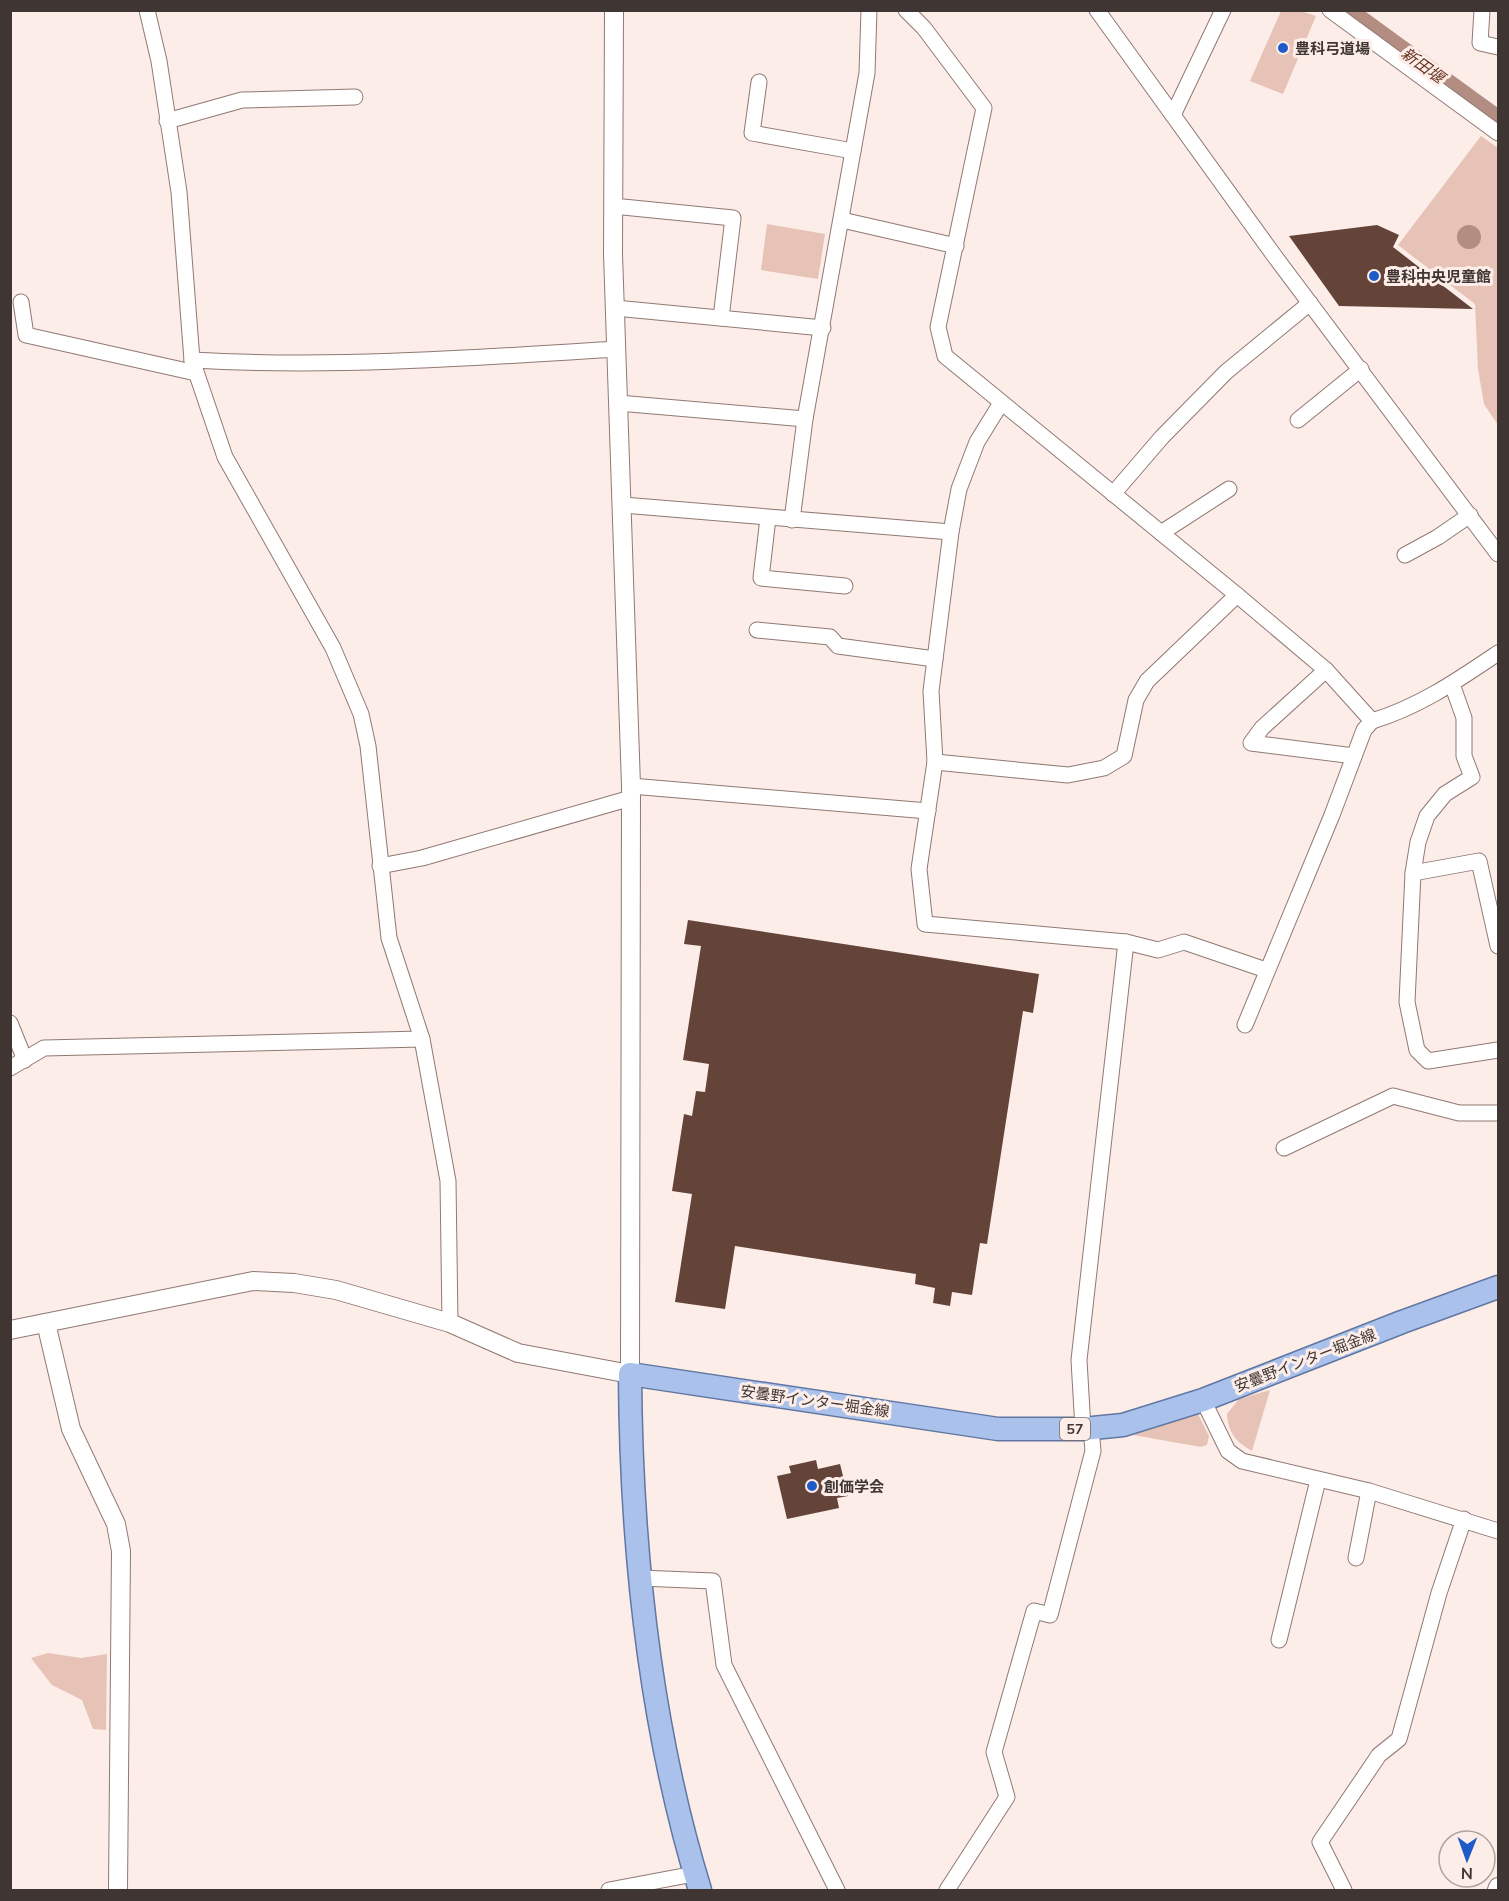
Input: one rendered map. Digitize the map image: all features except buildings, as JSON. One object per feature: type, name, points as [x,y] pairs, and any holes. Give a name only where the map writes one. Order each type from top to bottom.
[{"type":"main road","name":"安曇野インター堀金線","points":[[630,1374],[998,1429],[1087,1429],[1123,1425],[1203,1400],[1498,1287]]},
{"type":"main road","points":[[630,1374],[630,1470],[639,1578],[653,1687],[697,1882]]},
{"type":"street","points":[[147,10],[159,61],[178,192],[194,367],[225,458],[333,648],[361,714],[368,746],[388,938],[422,1039],[448,1181],[450,1323]]},
{"type":"street","points":[[10,1330],[253,1281],[294,1283],[336,1290],[450,1323],[518,1353],[630,1374],[631,792],[615,308],[612,119],[614,10]]},
{"type":"street","points":[[792,520],[805,419],[867,73],[869,10]]},
{"type":"street","points":[[906,10],[924,28],[984,108],[938,327],[945,356],[1326,670],[1372,721]]},
{"type":"street","points":[[1097,10],[1310,303],[1498,554]]},
{"type":"street","points":[[1173,115],[1223,10]]},
{"type":"street","points":[[1482,10],[1480,43],[1498,47]]},
{"type":"street","points":[[1330,11],[1498,133]]},
{"type":"street","points":[[759,82],[752,133],[853,151]]},
{"type":"street","points":[[167,121],[242,100],[355,97]]},
{"type":"street","points":[[623,207],[733,218],[721,318]]},
{"type":"street","points":[[842,220],[956,246]]},
{"type":"street","points":[[21,302],[26,335],[194,367],[344,364],[616,349]]},
{"type":"street","points":[[1113,494],[1162,437],[1226,372],[1310,303]]},
{"type":"street","points":[[615,308],[823,328]]},
{"type":"street","points":[[1299,420],[1361,369]]},
{"type":"street","points":[[618,403],[805,419]]},
{"type":"street","points":[[1001,403],[976,442],[959,489],[951,532],[931,691],[935,762],[919,869],[925,924],[1126,942],[1158,950],[1184,942],[1266,970]]},
{"type":"street","points":[[1161,533],[1229,489]]},
{"type":"street","points":[[623,505],[951,532]]},
{"type":"street","points":[[1405,555],[1438,537],[1470,515]]},
{"type":"street","points":[[768,518],[761,578],[845,586]]},
{"type":"street","points":[[935,762],[1068,775],[1104,768],[1124,756],[1136,700],[1147,681],[1237,595]]},
{"type":"street","points":[[757,630],[830,637],[838,646],[935,659]]},
{"type":"street","points":[[1245,1025],[1332,815],[1364,730],[1372,721],[1400,712],[1452,684],[1498,653]]},
{"type":"street","points":[[1326,670],[1262,728],[1251,743],[1354,756]]},
{"type":"street","points":[[1452,684],[1464,718],[1464,756],[1472,777],[1445,794],[1427,816],[1418,842],[1413,873],[1407,1002],[1417,1050],[1428,1061],[1498,1050]]},
{"type":"street","points":[[380,866],[422,858],[631,792],[928,811]]},
{"type":"street","points":[[1413,873],[1479,861],[1498,946]]},
{"type":"street","points":[[947,1890],[1007,1797],[994,1752],[1034,1611],[1050,1614],[1093,1450],[1087,1429],[1079,1360],[1126,942]]},
{"type":"street","points":[[10,1023],[25,1060]]},
{"type":"street","points":[[10,1068],[44,1048],[422,1039]]},
{"type":"street","points":[[1284,1148],[1393,1096],[1459,1113],[1498,1113]]},
{"type":"street","points":[[46,1323],[71,1430],[116,1524],[121,1551],[118,1890]]},
{"type":"street","points":[[1203,1400],[1228,1451],[1242,1461],[1370,1491],[1498,1531]]},
{"type":"street","points":[[1279,1640],[1318,1479]]},
{"type":"street","points":[[1356,1558],[1370,1491]]},
{"type":"street","points":[[1344,1890],[1320,1842],[1379,1755],[1400,1739],[1439,1593],[1464,1520]]},
{"type":"street","points":[[639,1578],[713,1581],[724,1665],[837,1890]]},
{"type":"street","points":[[609,1890],[697,1882]]},
{"type":"shaded area","name":"豊科弓道場","points":[[1281,11],[1301,11],[1316,16],[1283,94],[1250,81]]},
{"type":"shaded area","points":[[1481,136],[1498,148],[1498,425],[1484,404],[1478,369],[1475,304],[1398,245]]},
{"type":"shaded area","points":[[767,224],[825,234],[818,279],[761,270]]},
{"type":"shaded area","points":[[1469,225],[1474,226],[1480,232],[1480,242],[1474,248],[1469,249],[1464,248],[1458,242],[1457,237],[1458,232],[1464,226]]},
{"type":"shaded area","points":[[1270,1390],[1252,1451],[1234,1436],[1229,1427],[1227,1414],[1239,1399]]},
{"type":"shaded area","points":[[1198,1414],[1209,1436],[1207,1445],[1201,1447],[1133,1435]]},
{"type":"shaded area","points":[[48,1653],[81,1658],[107,1654],[106,1730],[93,1729],[82,1700],[52,1685],[31,1658]]},
{"type":"waterway","name":"新田堰","points":[[1348,10],[1498,119]]},
{"type":"place","name":"豊科弓道場","points":[[1283,48]]},
{"type":"place","name":"豊科中央児童館","points":[[1374,276]]},
{"type":"place","name":"創価学会","points":[[812,1486]]}]
